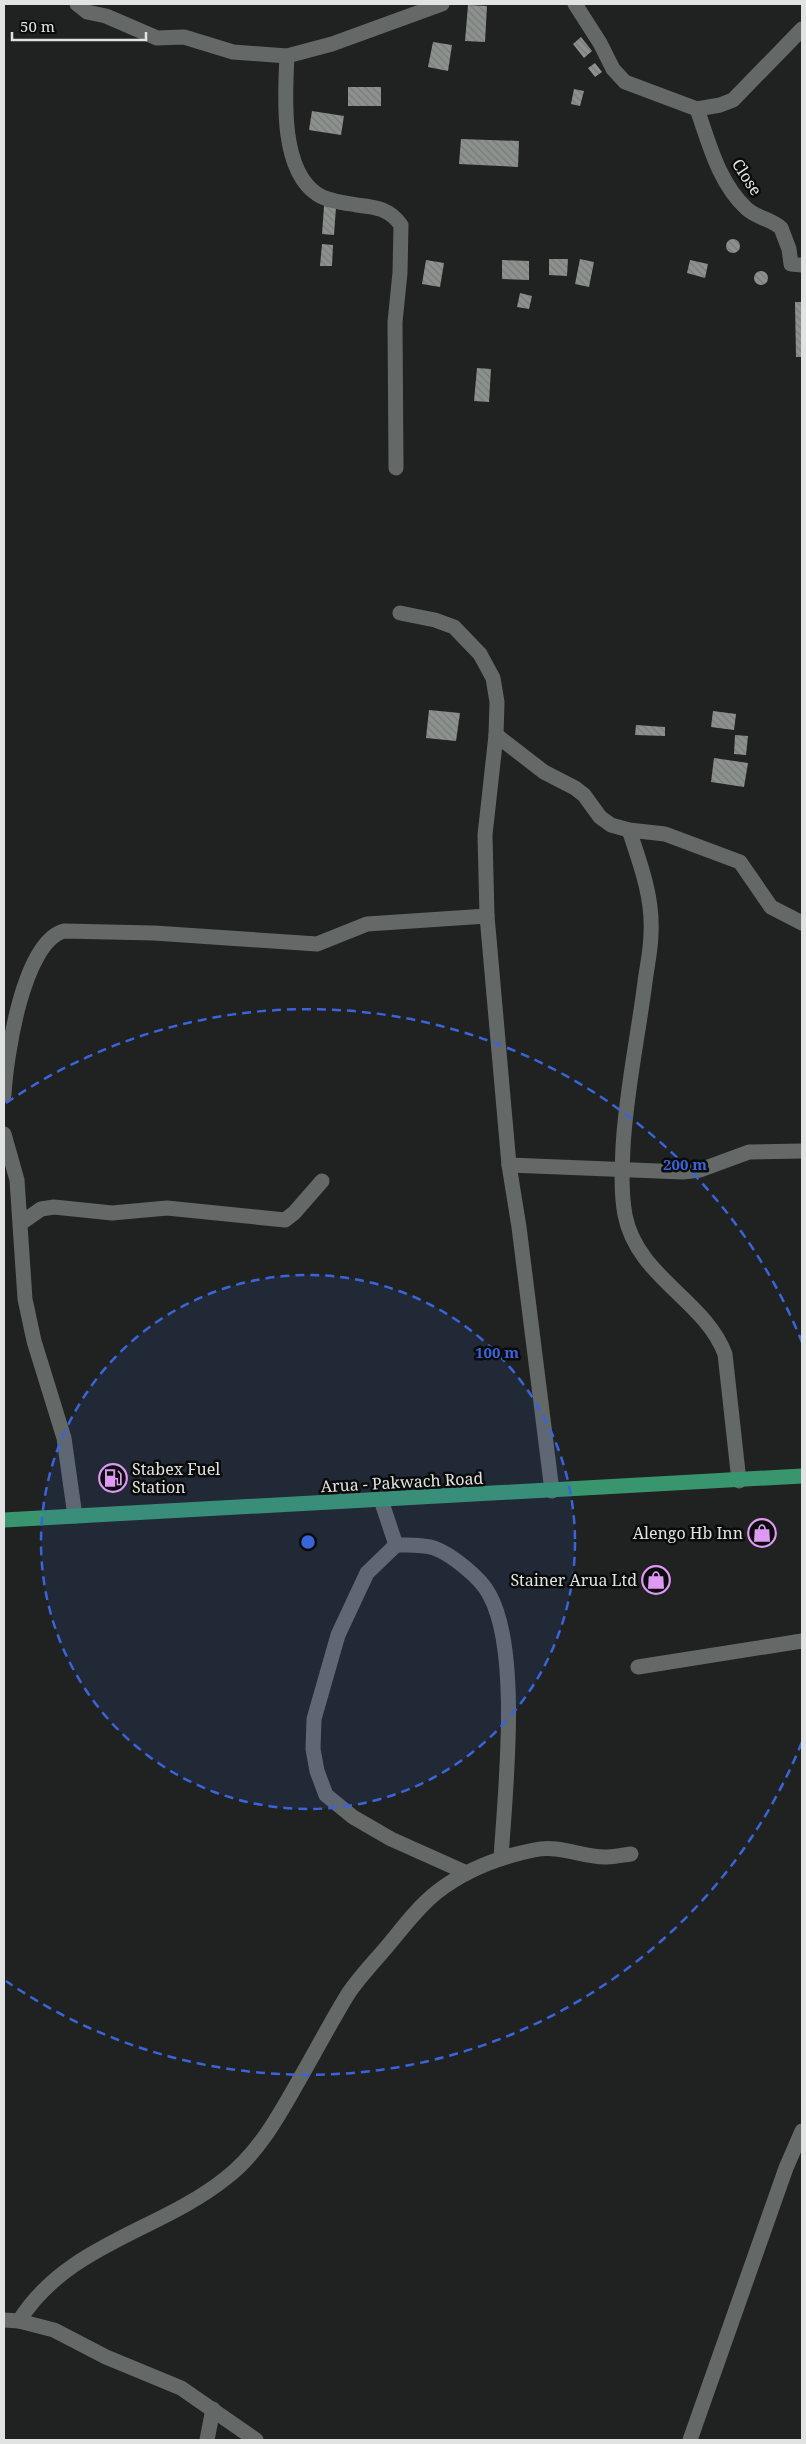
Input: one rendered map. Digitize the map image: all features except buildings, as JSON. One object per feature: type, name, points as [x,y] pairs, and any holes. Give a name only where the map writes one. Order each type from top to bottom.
[{"type":"main road","name":"Arua - Pakwach Road","points":[[4,1520],[739,1481],[802,1476]]},
{"type":"street","points":[[77,4],[87,12],[106,16],[157,38],[184,37],[233,52],[287,56],[332,44],[442,4]]},
{"type":"street","points":[[575,4],[600,43],[613,69],[625,82],[697,109],[720,105],[733,100],[802,30]]},
{"type":"street","points":[[287,56],[287,120],[293,161],[300,177],[316,193],[325,198],[379,207],[391,214],[400,225],[401,257],[395,331],[396,468]]},
{"type":"street","name":"Close","points":[[697,109],[718,168],[729,186],[746,209],[781,228],[789,249],[791,264],[802,266]]},
{"type":"street","points":[[400,613],[435,620],[454,627],[480,654],[493,678],[497,702],[496,735],[486,835],[487,916],[509,1165],[519,1227],[552,1491]]},
{"type":"street","points":[[496,735],[544,772],[579,792],[600,818],[611,825],[629,830],[665,834],[736,860],[743,866],[773,908],[802,923]]},
{"type":"street","points":[[629,830],[648,892],[652,933],[625,1109],[622,1169],[626,1218],[630,1233],[640,1252],[677,1294],[710,1326],[722,1344],[726,1363],[739,1481]]},
{"type":"street","points":[[4,1095],[7,1057],[25,987],[39,951],[49,937],[56,933],[64,931],[154,933],[317,944],[366,924],[487,916]]},
{"type":"street","points":[[4,1134],[17,1180],[25,1299],[34,1341],[64,1438],[75,1516]]},
{"type":"street","points":[[509,1165],[667,1172],[692,1171],[749,1152],[802,1151]]},
{"type":"street","points":[[21,1223],[41,1209],[54,1207],[112,1213],[167,1208],[285,1220],[294,1213],[322,1180]]},
{"type":"street","points":[[382,1500],[396,1545]]},
{"type":"street","points":[[467,1873],[391,1839],[353,1816],[326,1795],[317,1771],[313,1749],[314,1719],[338,1635],[367,1573],[396,1545],[434,1548],[454,1559],[471,1573],[489,1593],[496,1612],[505,1647],[508,1715],[501,1858]]},
{"type":"street","points":[[638,1667],[802,1641]]},
{"type":"street","points":[[19,2320],[37,2294],[59,2275],[100,2248],[174,2210],[227,2178],[256,2149],[276,2122],[349,1993],[416,1912],[437,1892],[467,1873],[501,1858],[536,1849],[557,1848],[606,1857],[631,1854]]},
{"type":"street","points":[[690,2440],[786,2168],[802,2130]]},
{"type":"street","points":[[4,2320],[19,2320],[54,2330],[106,2358],[166,2381],[198,2398],[256,2440]]},
{"type":"street","points":[[207,2440],[213,2409]]},
{"type":"place","name":"Stabex Fuel Station","points":[[113,1478]]},
{"type":"place","name":"Alengo Hb Inn","points":[[762,1533]]},
{"type":"place","name":"Stainer Arua Ltd","points":[[656,1580]]}]
